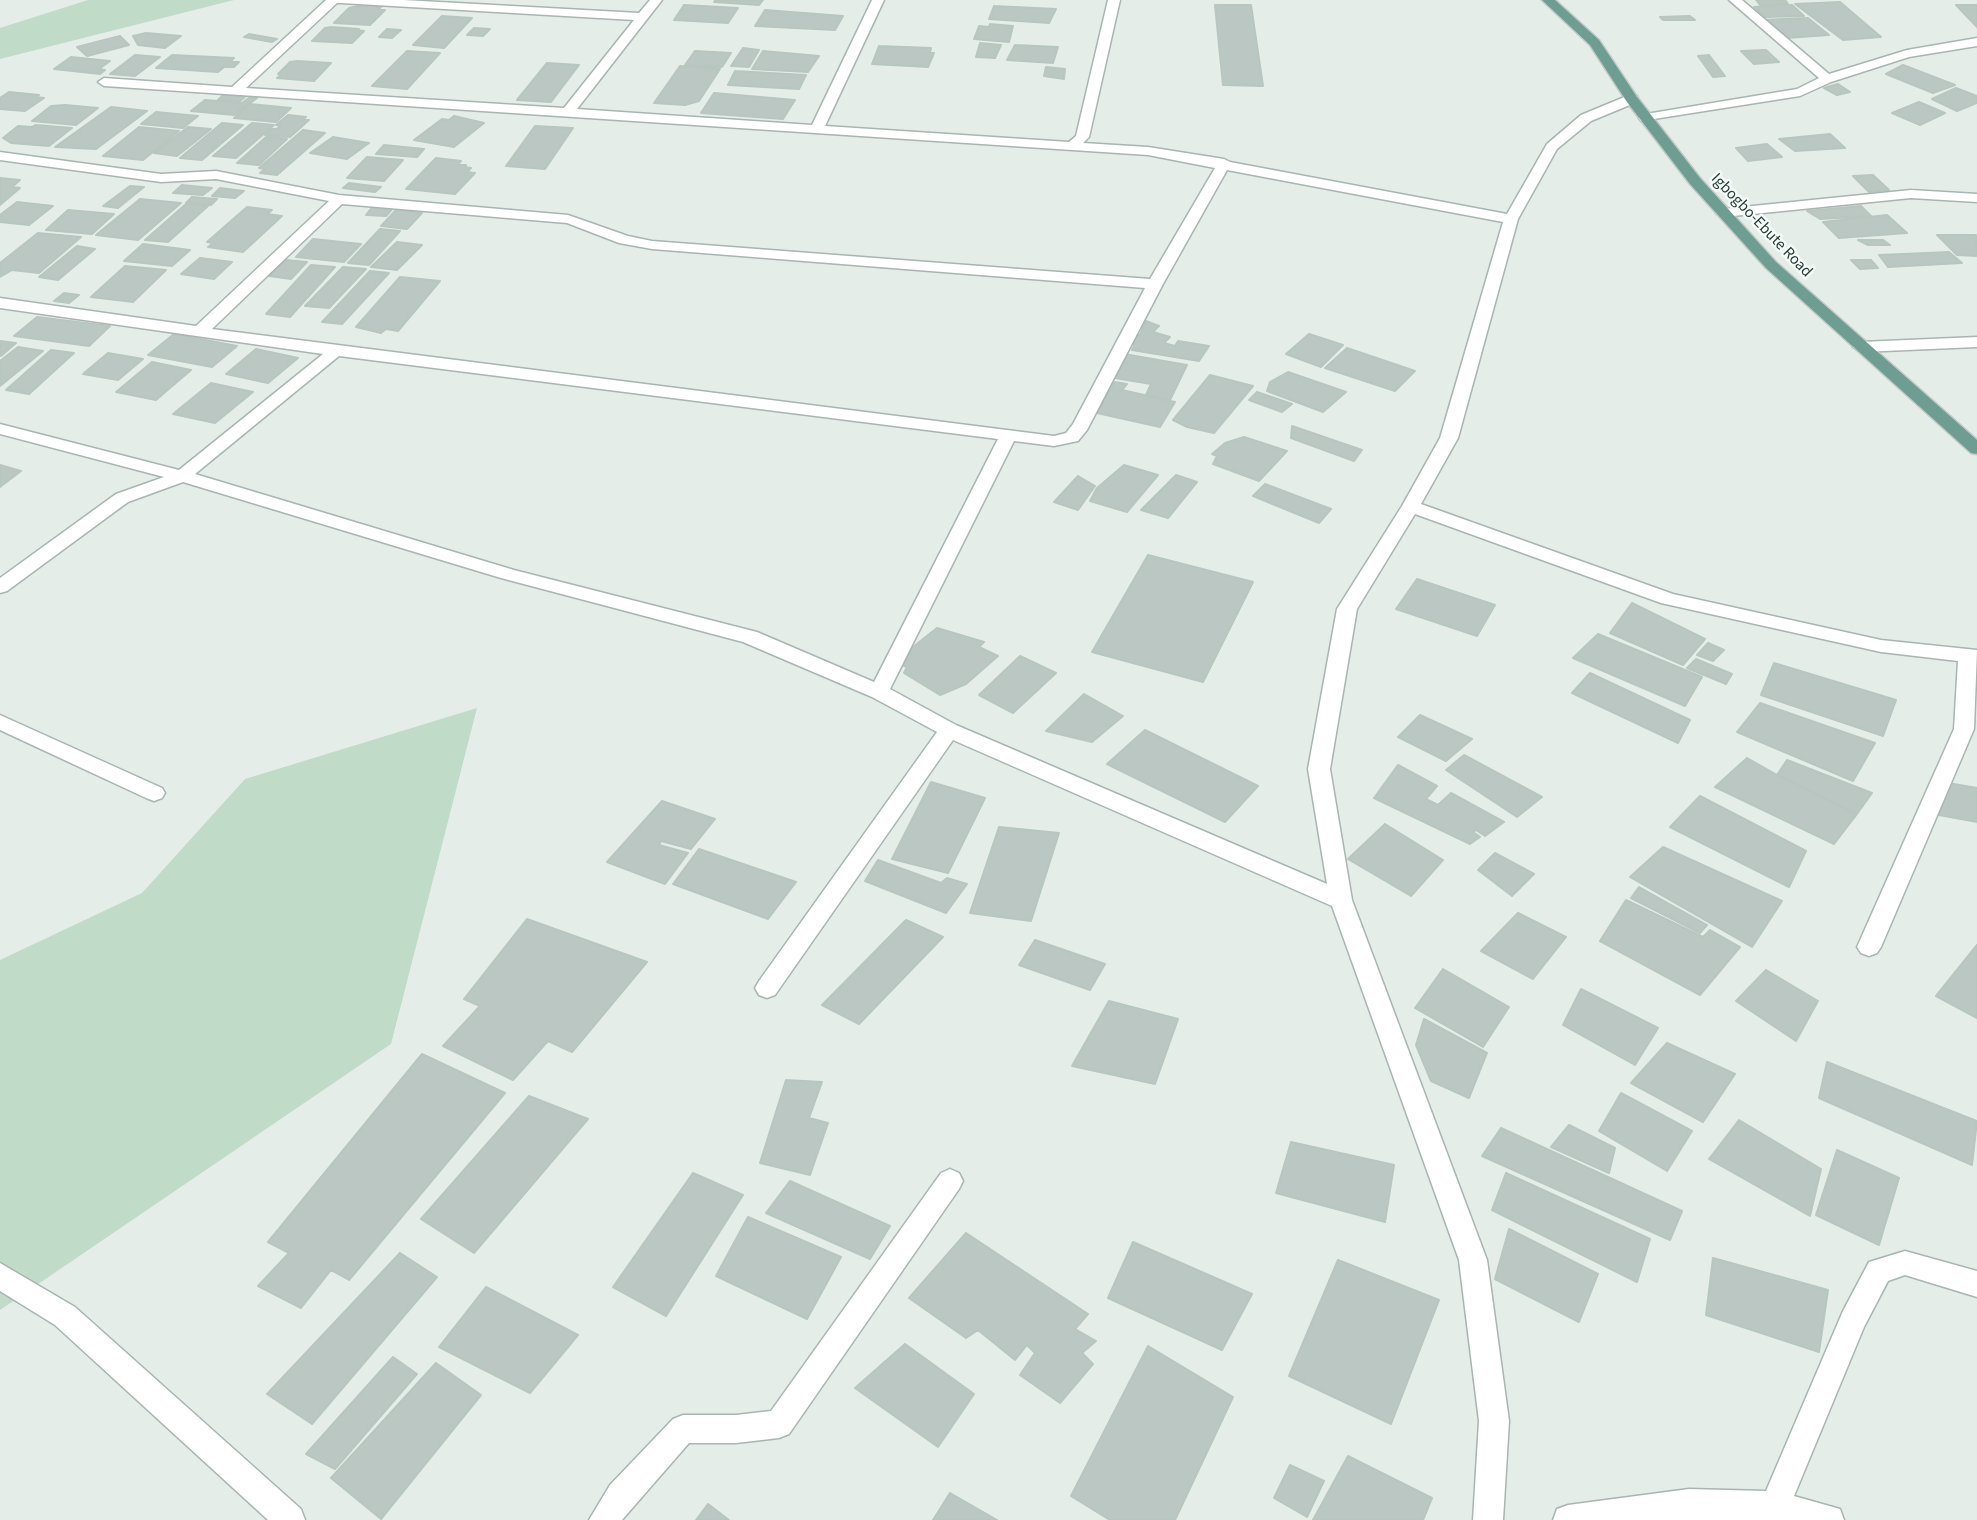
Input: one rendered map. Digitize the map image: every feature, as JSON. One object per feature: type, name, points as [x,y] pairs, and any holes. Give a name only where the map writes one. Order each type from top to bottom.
[{"type":"main road","name":"Igbogbo-Ebute Road","points":[[1548,0],[1595,43],[1646,118],[1723,213],[1771,265],[1977,449]]},
{"type":"street","points":[[236,90],[333,0]]},
{"type":"street","points":[[341,0],[643,17]]},
{"type":"street","points":[[567,113],[656,0]]},
{"type":"street","points":[[817,128],[878,0]]},
{"type":"street","points":[[1074,144],[1082,137],[1114,0]]},
{"type":"street","points":[[1735,0],[1827,79]]},
{"type":"street","points":[[1646,118],[1800,92],[1827,79],[1907,54],[1977,42]]},
{"type":"street","points":[[104,82],[1149,151],[1511,219]]},
{"type":"street","points":[[1488,1520],[1494,1421],[1473,1260],[1341,901],[1319,769],[1347,609],[1411,506],[1448,439],[1511,219],[1552,147],[1586,118],[1632,99]]},
{"type":"street","points":[[0,156],[161,178],[216,175],[235,177],[339,199],[568,219],[624,240],[652,245],[1155,284]]},
{"type":"street","points":[[0,303],[336,351],[1054,441],[1072,437],[1081,426],[1155,284],[1224,163]]},
{"type":"street","points":[[1723,213],[1911,194],[1976,200]]},
{"type":"street","points":[[201,330],[339,199]]},
{"type":"street","points":[[1861,347],[1977,342]]},
{"type":"street","points":[[0,587],[122,498],[182,476],[336,351]]},
{"type":"street","points":[[0,429],[182,476],[508,574],[750,637],[878,692],[949,730],[1341,901]]},
{"type":"street","points":[[878,692],[1008,437]]},
{"type":"street","points":[[1411,506],[1668,599],[1881,646],[1972,657],[1964,729],[1869,947]]},
{"type":"street","points":[[0,722],[154,793]]},
{"type":"street","points":[[767,988],[949,730]]},
{"type":"street","points":[[604,1520],[621,1496],[683,1429],[736,1429],[779,1424],[950,1181]]},
{"type":"street","points":[[1775,1506],[1853,1320],[1879,1271],[1905,1263],[1977,1284]]},
{"type":"street","points":[[0,1276],[65,1316],[290,1520]]},
{"type":"street","points":[[1568,1520],[1689,1504],[1775,1506],[1829,1520]]},
{"type":"green space","points":[[88,0],[234,0],[0,59],[0,28]]},
{"type":"green space","points":[[477,708],[391,1044],[0,1310],[0,960],[142,893],[245,779]]},
{"type":"building","points":[[763,0],[759,5],[714,2]]},
{"type":"building","points":[[1756,0],[1785,0],[1788,4],[1760,5]]},
{"type":"building","points":[[1840,2],[1881,37],[1843,40],[1795,4]]},
{"type":"building","points":[[684,5],[738,8],[728,23],[674,20]]},
{"type":"building","points":[[1215,5],[1251,5],[1263,86],[1223,85]]},
{"type":"building","points":[[1792,5],[1804,16],[1765,17],[1754,7]]},
{"type":"building","points":[[1956,5],[1977,5],[1977,27]]},
{"type":"building","points":[[994,6],[1056,9],[1049,23],[989,19]]},
{"type":"building","points":[[381,7],[378,10],[385,10],[370,25],[334,23],[349,8]]},
{"type":"building","points":[[765,10],[843,16],[835,30],[755,26]]},
{"type":"building","points":[[442,16],[472,18],[444,48],[413,45]]},
{"type":"building","points":[[1690,16],[1695,20],[1663,20],[1660,17]]},
{"type":"building","points":[[1808,18],[1829,35],[1787,38],[1763,20]]},
{"type":"building","points":[[990,24],[1013,26],[1009,42],[974,39],[979,26],[989,27]]},
{"type":"building","points":[[325,28],[364,31],[352,43],[312,41]]},
{"type":"building","points":[[474,28],[490,29],[483,36],[467,35]]},
{"type":"building","points":[[387,29],[401,30],[392,38],[379,37]]},
{"type":"building","points":[[146,33],[181,36],[165,48],[138,45],[133,36]]},
{"type":"building","points":[[249,34],[277,39],[272,42],[244,37]]},
{"type":"building","points":[[120,36],[129,45],[87,56],[77,47]]},
{"type":"building","points":[[980,43],[1001,45],[995,58],[976,57]]},
{"type":"building","points":[[1015,45],[1058,47],[1053,63],[1007,60]]},
{"type":"building","points":[[879,46],[931,48],[930,53],[934,53],[928,67],[872,64]]},
{"type":"building","points":[[743,48],[759,50],[749,67],[731,66]]},
{"type":"building","points":[[1766,50],[1779,62],[1754,64],[1741,51]]},
{"type":"building","points":[[407,51],[440,53],[407,89],[372,86]]},
{"type":"building","points":[[695,51],[731,53],[722,67],[685,65]]},
{"type":"building","points":[[763,51],[819,56],[808,72],[752,69]]},
{"type":"building","points":[[135,55],[160,57],[135,76],[110,74]]},
{"type":"building","points":[[172,55],[234,58],[230,62],[239,62],[234,67],[224,67],[218,72],[156,68]]},
{"type":"building","points":[[1709,55],[1725,76],[1713,77],[1698,56]]},
{"type":"building","points":[[71,57],[110,61],[99,69],[105,70],[100,74],[54,69]]},
{"type":"building","points":[[290,62],[331,63],[314,81],[277,78]]},
{"type":"building","points":[[547,63],[579,65],[551,102],[517,100]]},
{"type":"building","points":[[1903,65],[1955,85],[1933,93],[1886,74]]},
{"type":"building","points":[[680,66],[720,69],[699,101],[685,105],[654,103]]},
{"type":"building","points":[[1046,67],[1065,69],[1064,79],[1044,76]]},
{"type":"building","points":[[735,71],[806,75],[799,89],[728,85]]},
{"type":"building","points":[[1838,84],[1850,92],[1837,95],[1824,88]]},
{"type":"building","points":[[1956,88],[1977,96],[1977,103],[1957,111],[1932,99]]},
{"type":"building","points":[[9,92],[39,95],[36,97],[44,98],[25,111],[0,109],[0,98]]},
{"type":"building","points":[[714,93],[795,100],[783,119],[701,113]]},
{"type":"building","points":[[224,94],[246,96],[239,102],[218,100]]},
{"type":"building","points":[[250,97],[257,98],[234,115],[191,111],[205,100],[242,103]]},
{"type":"building","points":[[1919,102],[1945,113],[1920,125],[1892,113]]},
{"type":"building","points":[[250,104],[291,108],[276,122],[234,118]]},
{"type":"building","points":[[51,106],[98,108],[76,125],[32,121]]},
{"type":"building","points":[[111,107],[147,111],[96,149],[55,147]]},
{"type":"building","points":[[156,112],[198,116],[183,128],[141,124]]},
{"type":"building","points":[[288,115],[306,117],[302,120],[309,120],[290,137],[265,135],[272,129],[277,129],[280,126],[276,125]]},
{"type":"building","points":[[454,116],[484,123],[454,147],[414,140],[442,119],[449,120]]},
{"type":"building","points":[[222,123],[243,125],[202,160],[180,158]]},
{"type":"building","points":[[252,123],[274,125],[236,158],[213,156]]},
{"type":"building","points":[[18,126],[72,128],[49,146],[11,143],[3,138]]},
{"type":"building","points":[[535,126],[573,128],[545,169],[506,166]]},
{"type":"building","points":[[139,127],[179,131],[143,160],[103,156]]},
{"type":"building","points":[[188,127],[211,129],[177,156],[154,153]]},
{"type":"building","points":[[303,130],[325,133],[277,175],[260,173],[265,169],[259,168]]},
{"type":"building","points":[[1830,134],[1845,148],[1795,151],[1779,139]]},
{"type":"building","points":[[266,137],[287,139],[259,165],[237,163]]},
{"type":"building","points":[[333,137],[369,143],[347,159],[310,153]]},
{"type":"building","points":[[1767,144],[1782,157],[1748,161],[1736,148]]},
{"type":"building","points":[[384,145],[424,149],[417,157],[376,154]]},
{"type":"building","points":[[367,157],[403,160],[384,181],[347,178]]},
{"type":"building","points":[[436,158],[461,161],[458,165],[466,165],[465,167],[471,168],[467,172],[475,173],[455,194],[406,189]]},
{"type":"building","points":[[1873,175],[1889,190],[1869,192],[1853,176]]},
{"type":"building","points":[[0,178],[20,180],[12,187],[20,188],[0,205]]},
{"type":"building","points":[[349,183],[381,187],[375,192],[343,188]]},
{"type":"building","points":[[182,185],[212,188],[203,195],[173,193]]},
{"type":"building","points":[[130,186],[144,187],[118,208],[103,206]]},
{"type":"building","points":[[220,188],[244,191],[235,198],[212,196]]},
{"type":"building","points":[[192,197],[217,199],[211,205],[186,203]]},
{"type":"building","points":[[140,199],[181,203],[138,240],[96,235]]},
{"type":"building","points":[[17,202],[53,206],[29,225],[0,222],[0,215]]},
{"type":"building","points":[[186,204],[208,206],[168,242],[145,240]]},
{"type":"building","points":[[373,206],[393,208],[386,216],[366,215]]},
{"type":"building","points":[[1861,206],[1871,216],[1820,219],[1807,211]]},
{"type":"building","points":[[247,207],[272,210],[267,214],[282,216],[243,252],[208,247],[213,243],[207,242]]},
{"type":"building","points":[[68,210],[114,214],[92,234],[46,230]]},
{"type":"building","points":[[396,210],[422,213],[407,229],[381,226]]},
{"type":"building","points":[[1887,215],[1907,233],[1839,238],[1823,222]]},
{"type":"building","points":[[380,229],[400,231],[369,265],[348,263]]},
{"type":"building","points":[[38,233],[81,237],[39,273],[12,270],[0,277],[0,263]]},
{"type":"building","points":[[1937,235],[1976,235],[1977,256],[1957,255]]},
{"type":"building","points":[[313,239],[361,244],[344,262],[296,257]]},
{"type":"building","points":[[1858,240],[1883,240],[1890,245],[1868,245]]},
{"type":"building","points":[[397,242],[422,245],[397,270],[371,267]]},
{"type":"building","points":[[143,244],[190,250],[172,266],[124,261]]},
{"type":"building","points":[[77,246],[95,249],[58,280],[39,277]]},
{"type":"building","points":[[1949,252],[1962,263],[1888,267],[1879,255]]},
{"type":"building","points":[[200,258],[232,262],[214,279],[181,274]]},
{"type":"building","points":[[286,260],[307,262],[291,279],[269,276]]},
{"type":"building","points":[[1851,260],[1871,260],[1878,268],[1860,269]]},
{"type":"building","points":[[311,265],[335,267],[290,317],[266,314]]},
{"type":"building","points":[[125,266],[166,270],[133,302],[91,297]]},
{"type":"building","points":[[343,267],[366,269],[329,308],[305,306]]},
{"type":"building","points":[[370,271],[389,273],[342,324],[322,322]]},
{"type":"building","points":[[400,277],[440,281],[398,331],[386,329],[381,333],[356,327]]},
{"type":"building","points":[[64,293],[79,295],[69,303],[54,301]]},
{"type":"building","points":[[37,317],[110,326],[89,346],[14,336]]},
{"type":"building","points":[[1146,321],[1159,326],[1153,332],[1170,337],[1164,343],[1175,346],[1178,341],[1209,346],[1199,361],[1132,350],[1136,335],[1140,335]]},
{"type":"building","points":[[174,334],[237,346],[212,367],[148,355]]},
{"type":"building","points":[[1309,334],[1343,345],[1321,367],[1286,354]]},
{"type":"building","points":[[0,341],[16,343],[1,356]]},
{"type":"building","points":[[18,347],[43,351],[0,386],[0,361]]},
{"type":"building","points":[[1347,348],[1415,371],[1395,391],[1325,368]]},
{"type":"building","points":[[256,349],[298,358],[268,383],[226,374]]},
{"type":"building","points":[[51,350],[74,353],[29,394],[6,390]]},
{"type":"building","points":[[108,353],[143,359],[118,380],[83,374]]},
{"type":"building","points":[[1124,354],[1187,365],[1170,400],[1146,395],[1151,384],[1115,378]]},
{"type":"building","points":[[152,362],[191,370],[156,400],[116,392]]},
{"type":"building","points":[[1288,372],[1346,392],[1323,412],[1267,391],[1270,382]]},
{"type":"building","points":[[1210,375],[1253,386],[1214,433],[1187,427],[1173,420]]},
{"type":"building","points":[[1115,382],[1127,384],[1122,390],[1175,402],[1160,427],[1097,413]]},
{"type":"building","points":[[211,383],[253,392],[215,423],[173,414]]},
{"type":"building","points":[[1257,392],[1292,404],[1282,412],[1249,400]]},
{"type":"building","points":[[1292,426],[1362,450],[1354,461],[1291,438]]},
{"type":"building","points":[[1244,437],[1287,451],[1259,481],[1213,464],[1217,456],[1212,454],[1225,443]]},
{"type":"building","points":[[0,465],[21,471],[0,487]]},
{"type":"building","points":[[1124,465],[1158,475],[1127,512],[1090,501],[1097,488]]},
{"type":"building","points":[[1176,475],[1197,482],[1168,518],[1141,510]]},
{"type":"building","points":[[1078,476],[1095,486],[1078,510],[1054,502]]},
{"type":"building","points":[[1265,484],[1331,509],[1319,523],[1253,496]]},
{"type":"building","points":[[1148,555],[1253,582],[1203,682],[1092,652]]},
{"type":"building","points":[[1417,579],[1495,605],[1477,636],[1396,609]]},
{"type":"building","points":[[1632,603],[1705,639],[1683,665],[1610,633]]},
{"type":"building","points":[[937,628],[984,642],[979,647],[998,656],[966,684],[940,695],[904,673],[907,667],[894,662]]},
{"type":"building","points":[[1598,634],[1702,677],[1685,706],[1573,658]]},
{"type":"building","points":[[1708,643],[1724,650],[1713,661],[1697,655]]},
{"type":"building","points":[[1020,656],[1056,673],[1013,713],[979,695]]},
{"type":"building","points":[[1696,659],[1732,674],[1726,684],[1687,668]]},
{"type":"building","points":[[1774,663],[1896,700],[1883,736],[1761,695]]},
{"type":"building","points":[[1590,673],[1690,720],[1678,743],[1572,693]]},
{"type":"building","points":[[1084,694],[1123,716],[1092,742],[1046,731]]},
{"type":"building","points":[[1760,703],[1875,743],[1853,781],[1737,732]]},
{"type":"building","points":[[1420,715],[1472,739],[1446,761],[1398,737]]},
{"type":"building","points":[[1145,730],[1258,786],[1225,822],[1107,764]]},
{"type":"building","points":[[1464,755],[1542,797],[1517,817],[1446,770]]},
{"type":"building","points":[[1747,758],[1857,814],[1834,844],[1715,787]]},
{"type":"building","points":[[1787,760],[1872,793],[1857,814],[1777,775]]},
{"type":"building","points":[[1398,765],[1437,786],[1426,799],[1438,805],[1451,793],[1504,822],[1485,836],[1476,830],[1473,832],[1480,837],[1470,844],[1374,798]]},
{"type":"building","points":[[931,782],[985,798],[948,873],[892,859]]},
{"type":"building","points":[[1948,783],[1977,788],[1977,822],[1939,815]]},
{"type":"building","points":[[1700,796],[1806,851],[1789,887],[1670,827]]},
{"type":"building","points":[[662,801],[715,819],[691,849],[661,841],[659,845],[688,853],[665,884],[607,862]]},
{"type":"building","points":[[1385,824],[1443,860],[1411,896],[1348,859]]},
{"type":"building","points":[[999,827],[1059,833],[1031,921],[970,913]]},
{"type":"building","points":[[1663,847],[1782,901],[1752,947],[1630,877]]},
{"type":"building","points":[[699,849],[796,882],[768,919],[673,884]]},
{"type":"building","points":[[1495,853],[1534,874],[1512,896],[1478,870]]},
{"type":"building","points":[[878,860],[941,883],[947,878],[967,884],[946,913],[865,881]]},
{"type":"building","points":[[1639,887],[1707,925],[1700,933],[1631,898]]},
{"type":"building","points":[[1626,900],[1703,937],[1710,930],[1740,947],[1700,995],[1600,941]]},
{"type":"building","points":[[1518,913],[1566,937],[1533,979],[1481,951]]},
{"type":"building","points":[[527,919],[647,962],[572,1052],[548,1041],[513,1080],[443,1046],[480,1006],[464,999]]},
{"type":"building","points":[[906,920],[943,937],[859,1024],[822,1005]]},
{"type":"building","points":[[1035,940],[1105,964],[1090,990],[1019,965]]},
{"type":"building","points":[[1977,945],[1977,1018],[1936,996]]},
{"type":"building","points":[[1443,969],[1509,1007],[1483,1047],[1415,1008]]},
{"type":"building","points":[[1766,970],[1818,1001],[1796,1041],[1736,1001]]},
{"type":"building","points":[[1581,989],[1658,1028],[1635,1065],[1563,1025]]},
{"type":"building","points":[[1109,1001],[1178,1019],[1155,1084],[1072,1066]]},
{"type":"building","points":[[1424,1019],[1487,1053],[1469,1098],[1431,1081],[1416,1045]]},
{"type":"building","points":[[1667,1043],[1735,1074],[1703,1122],[1631,1083]]},
{"type":"building","points":[[422,1054],[505,1093],[349,1280],[331,1270],[301,1308],[258,1286],[289,1253],[268,1242]]},
{"type":"building","points":[[1827,1062],[1977,1121],[1972,1165],[1819,1098]]},
{"type":"building","points":[[786,1080],[822,1082],[809,1118],[828,1123],[810,1175],[760,1163]]},
{"type":"building","points":[[1621,1093],[1692,1131],[1667,1171],[1599,1131]]},
{"type":"building","points":[[529,1096],[588,1119],[474,1253],[421,1219]]},
{"type":"building","points":[[1739,1120],[1821,1169],[1810,1216],[1709,1159]]},
{"type":"building","points":[[1569,1125],[1615,1148],[1609,1173],[1551,1147]]},
{"type":"building","points":[[1501,1128],[1682,1211],[1670,1240],[1482,1156]]},
{"type":"building","points":[[1291,1142],[1394,1165],[1385,1222],[1276,1193]]},
{"type":"building","points":[[1837,1150],[1899,1178],[1879,1245],[1816,1215]]},
{"type":"building","points":[[693,1173],[743,1195],[666,1316],[613,1287]]},
{"type":"building","points":[[1506,1173],[1650,1239],[1637,1282],[1492,1210]]},
{"type":"building","points":[[790,1181],[890,1226],[870,1259],[766,1213]]},
{"type":"building","points":[[748,1217],[841,1257],[807,1319],[716,1276]]},
{"type":"building","points":[[1509,1229],[1598,1274],[1579,1322],[1495,1279]]},
{"type":"building","points":[[966,1233],[1088,1314],[1075,1329],[1096,1341],[1082,1353],[1093,1364],[1060,1403],[1020,1375],[1035,1353],[1027,1345],[1015,1360],[978,1330],[966,1338],[909,1298]]},
{"type":"building","points":[[1133,1242],[1252,1294],[1222,1350],[1108,1298]]},
{"type":"building","points":[[400,1253],[437,1277],[312,1424],[267,1394]]},
{"type":"building","points":[[1713,1258],[1828,1290],[1819,1352],[1706,1315]]},
{"type":"building","points":[[1338,1260],[1439,1300],[1391,1424],[1289,1376]]},
{"type":"building","points":[[486,1287],[578,1335],[530,1393],[439,1347]]},
{"type":"building","points":[[905,1344],[974,1394],[938,1447],[855,1388]]},
{"type":"building","points":[[1148,1346],[1233,1397],[1175,1520],[1110,1520],[1071,1496]]},
{"type":"building","points":[[393,1357],[417,1374],[335,1469],[306,1454]]},
{"type":"building","points":[[436,1363],[481,1395],[381,1519],[331,1478]]},
{"type":"building","points":[[1348,1456],[1432,1498],[1423,1520],[1313,1520]]},
{"type":"building","points":[[1290,1465],[1324,1481],[1307,1517],[1274,1498]]},
{"type":"building","points":[[950,1493],[997,1520],[933,1520]]},
{"type":"building","points":[[708,1504],[729,1520],[696,1520]]}]
